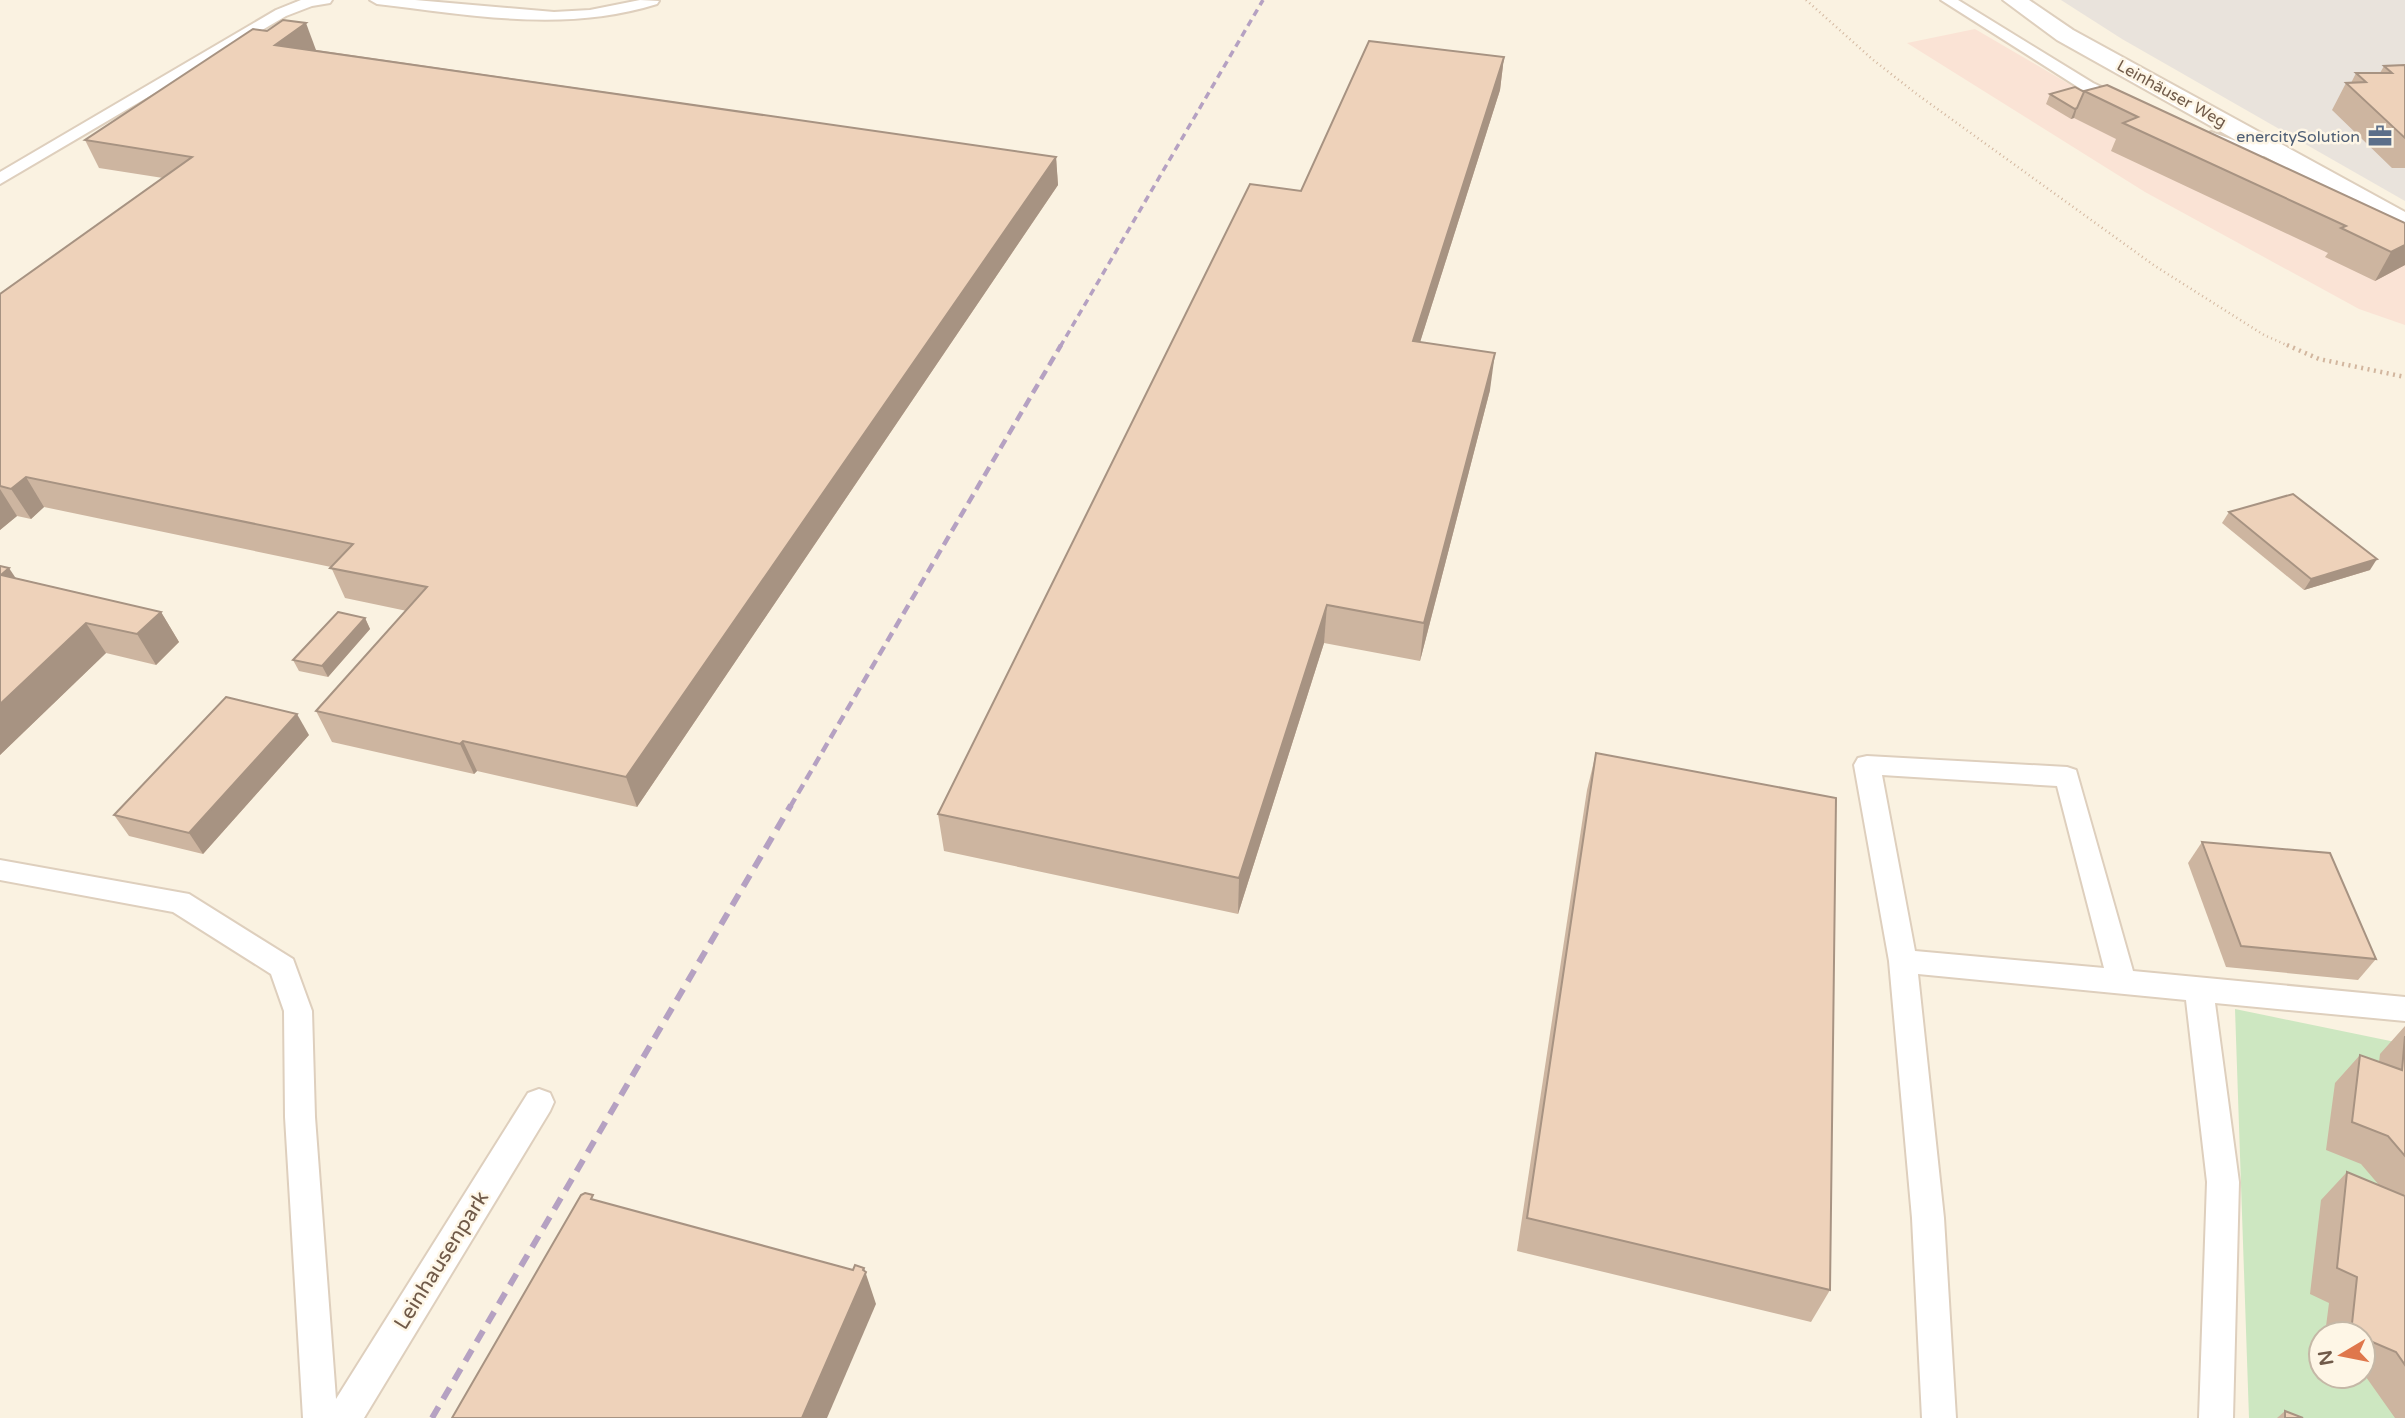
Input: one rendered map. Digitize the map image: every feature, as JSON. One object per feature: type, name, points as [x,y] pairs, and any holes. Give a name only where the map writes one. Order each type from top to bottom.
[{"type":"street","name":"Leinhäuser Weg","points":[[2014,0],[2065,35],[2283,153],[2405,223]]},
{"type":"lane","points":[[0,179],[281,13],[309,2],[326,0]]},
{"type":"lane","points":[[377,0],[554,16],[635,8],[652,1]]},
{"type":"lane","points":[[1948,0],[2087,86],[2136,106]]},
{"type":"lane","points":[[2197,131],[2233,146],[2283,153]]},
{"type":"lane","points":[[1940,1418],[1927,1219],[1903,961],[1867,765],[2067,778],[2122,983]]},
{"type":"lane","points":[[0,870],[178,902],[284,967],[299,1011],[300,1117],[320,1418]]},
{"type":"lane","points":[[1903,961],[2405,1009]]},
{"type":"lane","points":[[2199,990],[2223,1182],[2216,1418]]},
{"type":"lane","name":"Leinhausenpark","points":[[344,1418],[539,1102]]},
{"type":"path","points":[[1806,0],[1872,59],[1918,95],[2206,300],[2264,335],[2319,359],[2405,377]]},
{"type":"shaded area","points":[[2061,0],[2405,0],[2405,201],[2122,39]]},
{"type":"shaded area","points":[[1975,29],[2122,115],[2405,243],[2405,325],[2359,309],[2145,192],[1907,43]]},
{"type":"green space","points":[[2235,1009],[2405,1044],[2405,1418],[2249,1418]]},
{"type":"building","points":[[283,20],[306,23],[275,45],[1056,157],[626,777],[463,741],[460,744],[316,711],[427,587],[330,568],[353,544],[26,477],[11,489],[0,486],[0,294],[192,157],[85,140],[253,29],[267,31]]},
{"type":"building","points":[[1369,41],[1504,57],[1413,341],[1495,353],[1424,623],[1327,605],[1239,878],[938,814],[1250,184],[1301,191]]},
{"type":"building","points":[[2405,65],[2405,138],[2346,83],[2366,82],[2356,73],[2392,73],[2384,66]]},
{"type":"building","points":[[2107,85],[2405,223],[2405,245],[2391,252],[2341,228],[2346,226],[2123,123],[2138,117],[2084,91]]},
{"type":"building","points":[[2075,87],[2084,92],[2075,109],[2050,94]]},
{"type":"building","points":[[2293,494],[2377,559],[2311,579],[2229,512]]},
{"type":"building","points":[[0,566],[9,568],[1,575],[161,612],[137,634],[86,623],[0,704]]},
{"type":"building","points":[[338,612],[365,618],[322,666],[293,660]]},
{"type":"building","points":[[226,697],[297,714],[189,833],[114,815]]},
{"type":"building","points":[[1596,753],[1836,798],[1830,1290],[1527,1218]]},
{"type":"building","points":[[2202,842],[2330,853],[2376,959],[2241,946]]},
{"type":"building","points":[[2405,1036],[2405,1156],[2388,1136],[2352,1122],[2360,1055],[2402,1070]]},
{"type":"building","points":[[2347,1172],[2405,1196],[2405,1365],[2396,1352],[2377,1344],[2377,1320],[2352,1320],[2357,1277],[2337,1268]]},
{"type":"building","points":[[581,1195],[593,1195],[591,1199],[853,1270],[855,1265],[864,1268],[866,1272],[802,1418],[452,1418]]},
{"type":"building","points":[[2285,1411],[2303,1418],[2285,1418]]},
{"type":"railway","points":[[1060,347],[1263,0]]},
{"type":"railway","points":[[790,807],[1061,345]]},
{"type":"railway","points":[[432,1418],[791,805]]},
{"type":"place","name":"enercitySolution","points":[[2380,136]]}]
